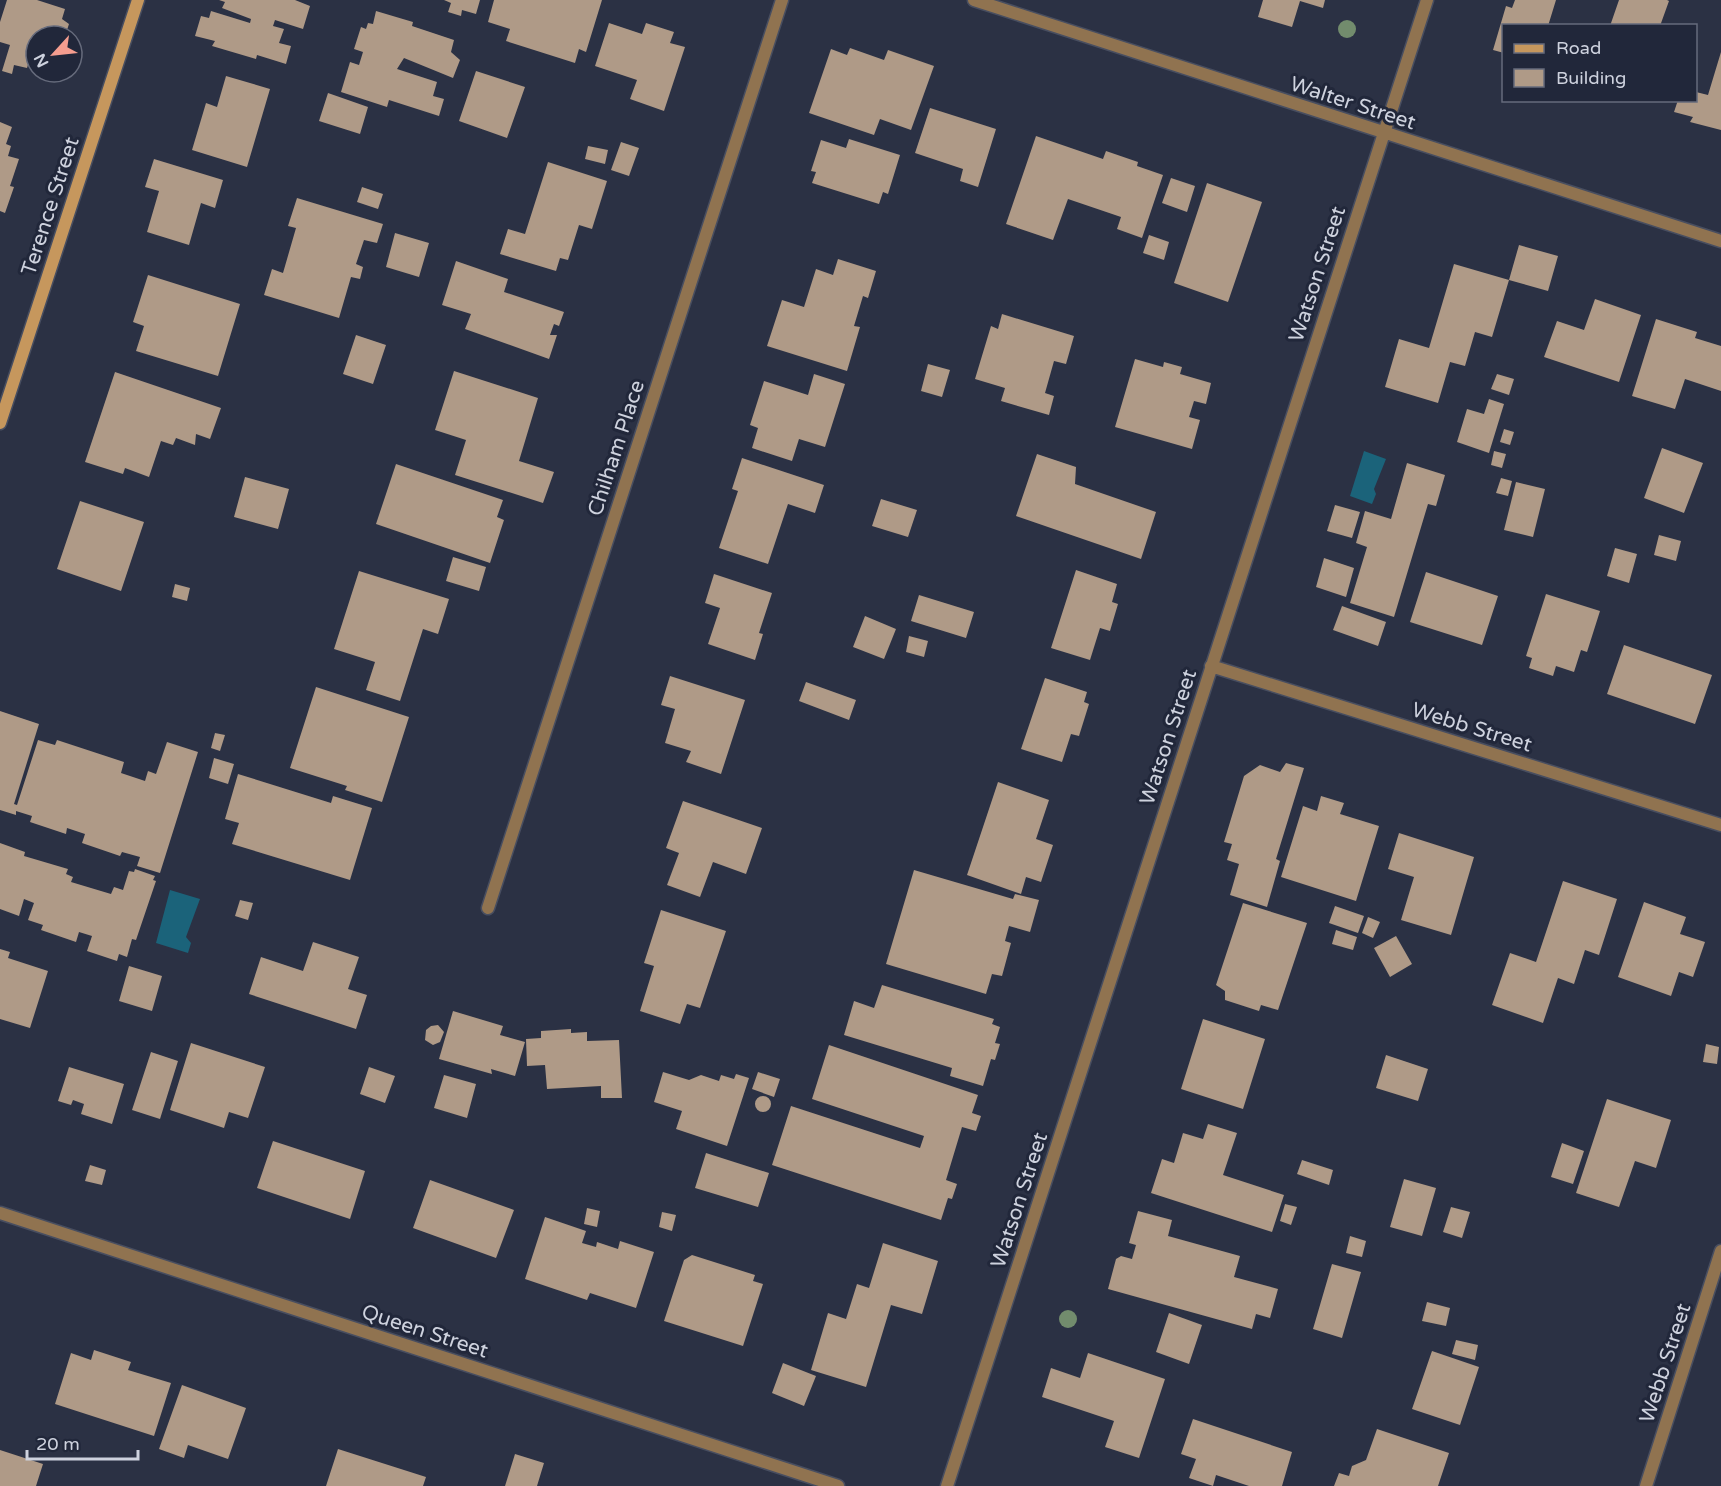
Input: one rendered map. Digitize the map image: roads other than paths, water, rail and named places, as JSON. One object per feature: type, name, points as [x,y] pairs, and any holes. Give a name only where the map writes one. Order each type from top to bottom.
[{"type":"street","name":"Terence Street","points":[[0,423],[138,0]]},
{"type":"street","name":"Chilham Place","points":[[488,908],[782,0]]},
{"type":"street","name":"Walter Street","points":[[975,0],[1721,241]]},
{"type":"street","name":"Watson Street","points":[[948,1486],[1427,0]]},
{"type":"street","name":"Webb Street","points":[[1211,666],[1721,825]]},
{"type":"street","name":"Queen Street","points":[[0,1213],[838,1486]]},
{"type":"street","name":"Webb Street","points":[[1646,1486],[1721,1251]]},
{"type":"water","points":[[1364,451],[1386,459],[1374,489],[1376,494],[1372,504],[1350,496]]},
{"type":"water","points":[[170,890],[200,899],[186,937],[191,943],[188,953],[156,943]]}]
